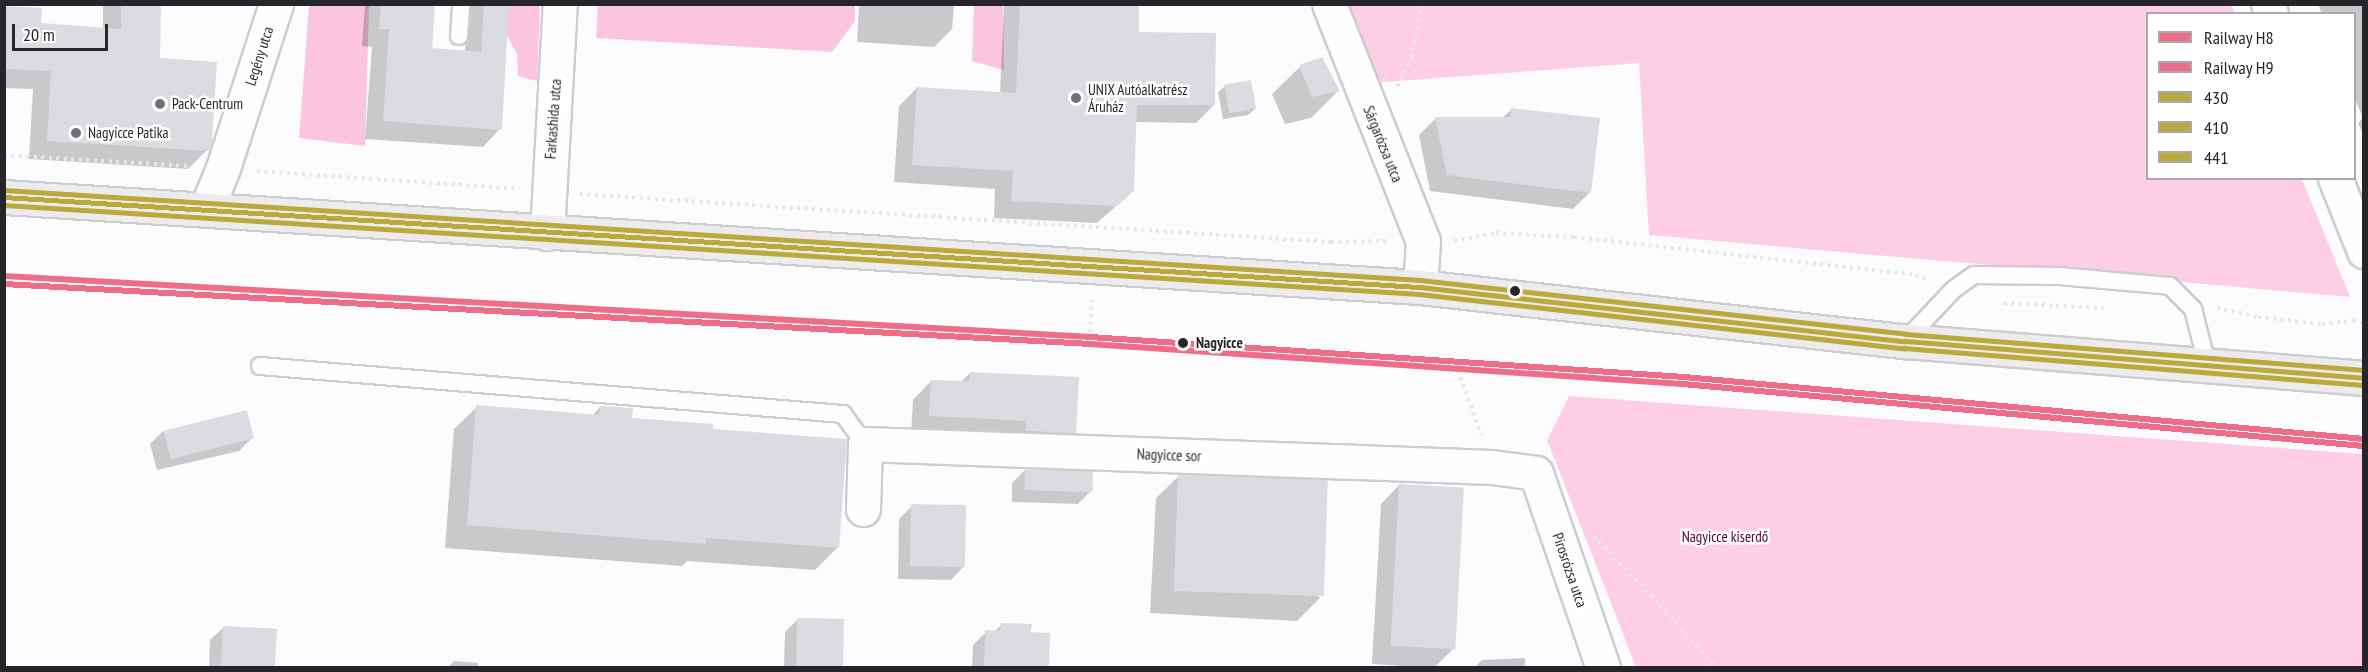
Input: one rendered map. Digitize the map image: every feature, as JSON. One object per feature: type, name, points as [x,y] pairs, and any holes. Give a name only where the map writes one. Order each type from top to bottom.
[{"type":"main road","points":[[4,197],[1420,287],[1905,341],[2364,378]]},
{"type":"street","name":"Legény utca","points":[[206,210],[223,168],[276,4]]},
{"type":"street","name":"Farkashida utca","points":[[547,233],[560,4]]},
{"type":"street","name":"Sárgarózsa utca","points":[[1329,4],[1376,130],[1423,241],[1420,287]]},
{"type":"street","points":[[2336,180],[2364,251]]},
{"type":"street","points":[[863,509],[865,444]]},
{"type":"street","name":"Nagyicce sor","points":[[865,444],[1492,467],[1536,473]]},
{"type":"street","name":"Pirosrózsa utca","points":[[1536,473],[1603,668]]},
{"type":"lane","points":[[459,36],[461,4]]},
{"type":"lane","points":[[1905,341],[1953,290],[1974,275],[2059,276],[2170,286],[2193,309],[2207,364]]},
{"type":"lane","points":[[260,366],[843,414],[865,444]]},
{"type":"path","points":[[1376,130],[1411,58],[1422,4]]},
{"type":"path","points":[[4,155],[1331,242],[1466,240],[1496,233],[1574,237],[1701,253],[1916,275],[1980,301],[2110,308]]},
{"type":"path","points":[[1089,347],[1092,300]]},
{"type":"path","points":[[2193,309],[2223,308],[2258,317],[2322,324],[2353,321],[2364,323]]},
{"type":"path","points":[[1458,370],[1492,467]]},
{"type":"path","points":[[1591,532],[1717,668]]},
{"type":"green space","points":[[1341,5],[2231,5],[2234,12],[2146,12],[2146,180],[2302,180],[2350,297],[1649,235],[1639,63],[1370,83]]},
{"type":"green space","name":"Nagyicce kiserdő","points":[[1569,396],[2363,454],[2363,667],[1636,667],[1547,440]]},
{"type":"shaded area","points":[[855,4],[855,21],[832,52],[596,38],[598,5]]},
{"type":"shaded area","points":[[309,5],[369,5],[365,146],[299,138]]},
{"type":"shaded area","points":[[500,5],[540,5],[537,81],[518,76],[517,54],[500,23]]},
{"type":"shaded area","points":[[974,5],[1003,5],[1004,70],[972,61]]},
{"type":"building","points":[[121,4],[161,4],[160,58],[217,62],[212,141],[209,151],[47,141],[51,71],[4,69],[4,6],[42,8],[41,23],[121,29]]},
{"type":"building","points":[[381,4],[435,4],[432,48],[481,52],[484,4],[509,4],[502,130],[383,121],[389,29],[379,29]]},
{"type":"building","name":"UNIX Autóalkatrész Áruház","points":[[1020,4],[1139,4],[1139,32],[1216,33],[1215,105],[1137,105],[1134,191],[1117,206],[1011,201],[1013,171],[912,165],[917,87],[1016,93]]},
{"type":"building","points":[[1322,57],[1340,91],[1312,97],[1299,65]]},
{"type":"building","points":[[1251,80],[1256,109],[1229,113],[1224,85]]},
{"type":"building","points":[[1511,108],[1600,118],[1591,193],[1447,175],[1435,117],[1510,117]]},
{"type":"building","points":[[970,372],[1079,377],[1076,433],[1026,431],[1026,421],[929,416],[931,380],[969,381]]},
{"type":"building","points":[[476,405],[599,415],[600,406],[633,408],[632,418],[713,424],[713,429],[847,439],[839,548],[706,538],[706,544],[467,525]]},
{"type":"building","points":[[247,410],[254,438],[171,459],[164,431]]},
{"type":"building","points":[[1025,469],[1093,471],[1092,492],[1024,490]]},
{"type":"building","points":[[1178,474],[1328,479],[1324,596],[1174,591]]},
{"type":"building","points":[[1399,484],[1464,487],[1455,649],[1391,646]]},
{"type":"building","points":[[911,504],[966,505],[965,567],[910,566]]},
{"type":"building","points":[[797,618],[844,619],[843,668],[796,668]]},
{"type":"building","points":[[1001,623],[1032,624],[1031,632],[1050,633],[1049,668],[984,668],[985,630],[1000,631]]},
{"type":"building","points":[[223,626],[277,629],[275,668],[221,668]]},
{"type":"rail line","name":"H8","points":[[4,276],[1090,337],[1684,377],[2364,439]]},
{"type":"rail line","name":"H9","points":[[4,284],[1090,344],[1683,384],[2363,446]]},
{"type":"transit line","name":"441","points":[[4,190],[1420,280],[1906,334],[2364,370]]},
{"type":"transit line","name":"430","points":[[4,197],[1420,287],[1905,341],[2364,378]]},
{"type":"transit line","name":"410","points":[[4,205],[1419,294],[1904,348],[2363,385]]},
{"type":"place","name":"UNIX Autóalkatrész Áruház","points":[[1076,98]]},
{"type":"place","name":"Pack-Centrum","points":[[160,104]]},
{"type":"place","name":"Nagyicce Patika","points":[[76,133]]},
{"type":"place","name":"Nagyicce","points":[[1183,343]]}]
